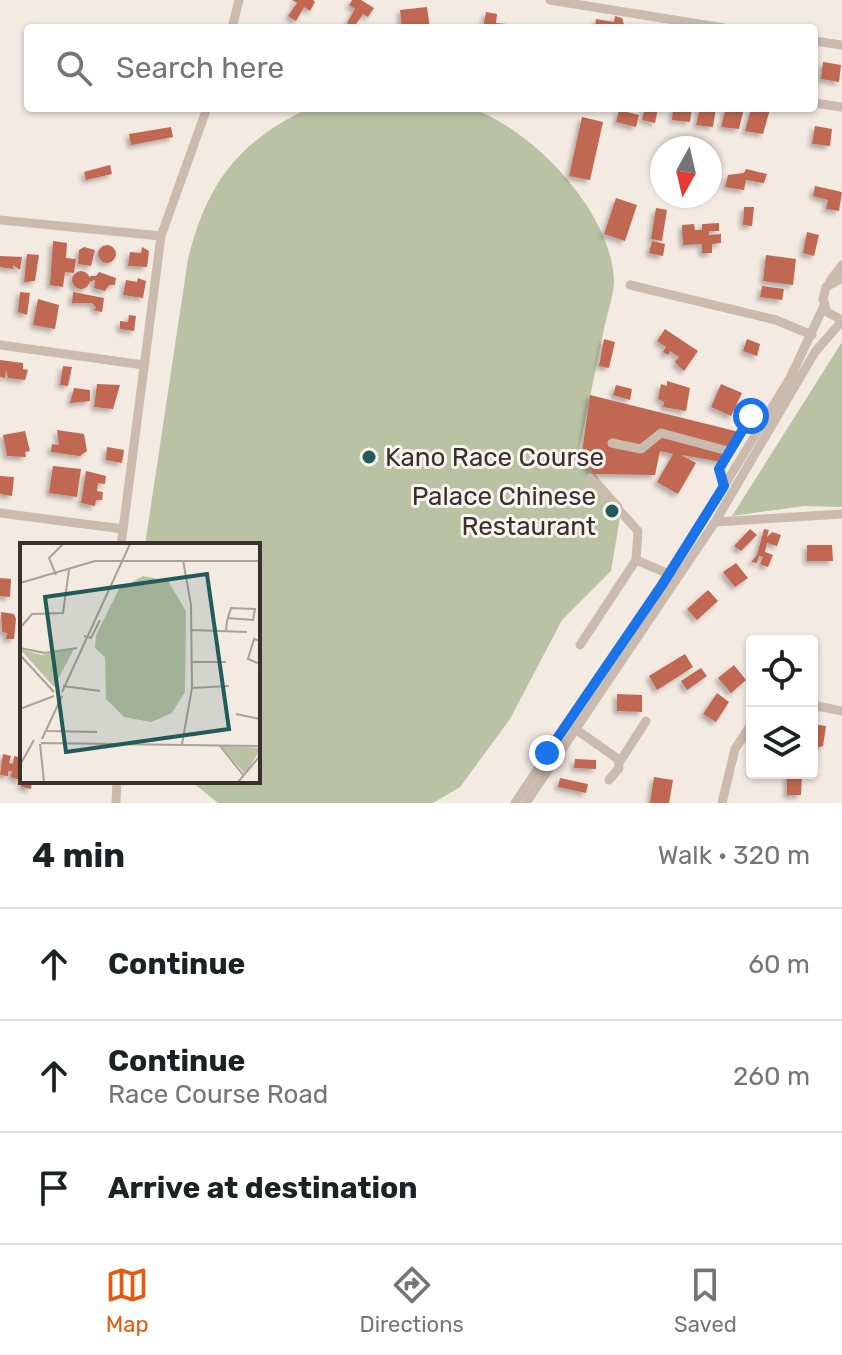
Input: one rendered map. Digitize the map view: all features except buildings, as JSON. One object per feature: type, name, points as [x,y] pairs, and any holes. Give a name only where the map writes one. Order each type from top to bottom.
[{"type":"street","points":[[233,24],[239,0]]},
{"type":"street","points":[[550,0],[699,24]]},
{"type":"street","points":[[818,42],[842,45]]},
{"type":"street","points":[[818,104],[842,107]]},
{"type":"street","points":[[121,543],[161,236],[206,112]]},
{"type":"street","points":[[0,220],[161,236]]},
{"type":"street","points":[[515,803],[669,574],[724,486],[812,335],[824,306],[826,287],[842,265]]},
{"type":"street","points":[[826,287],[842,278]]},
{"type":"street","points":[[630,285],[798,326],[812,335]]},
{"type":"street","points":[[526,803],[715,522],[815,352],[842,320],[833,317],[824,306]]},
{"type":"street","points":[[0,345],[144,365]]},
{"type":"street","points":[[724,486],[719,469],[728,451],[751,416],[767,414]]},
{"type":"street","points":[[612,443],[641,449],[661,433],[728,451]]},
{"type":"street","points":[[580,645],[636,560],[638,531],[590,478]]},
{"type":"street","points":[[0,513],[123,529]]},
{"type":"street","points":[[715,522],[842,514]]},
{"type":"street","points":[[636,560],[669,574]]},
{"type":"street","points":[[818,706],[842,711]]},
{"type":"street","points":[[609,780],[646,721]]},
{"type":"street","points":[[574,728],[615,755],[619,763]]},
{"type":"street","points":[[722,803],[735,749],[746,732]]},
{"type":"street","points":[[116,803],[117,783]]},
{"type":"green space","name":"Kano Race Course","points":[[301,112],[480,112],[519,134],[565,176],[599,227],[610,254],[613,292],[578,455],[622,505],[611,571],[562,620],[510,719],[460,787],[433,803],[218,803],[193,783],[260,783],[260,543],[145,543],[188,259],[196,232],[205,208],[229,168],[263,135]]},
{"type":"green space","points":[[842,342],[842,507],[804,506],[732,516]]},
{"type":"place","name":"Kano Race Course","points":[[369,457]]},
{"type":"place","name":"Palace Chinese Restaurant","points":[[612,511]]},
{"type":"route","points":[[547,753],[662,585],[724,486],[719,469],[751,416]]}]
